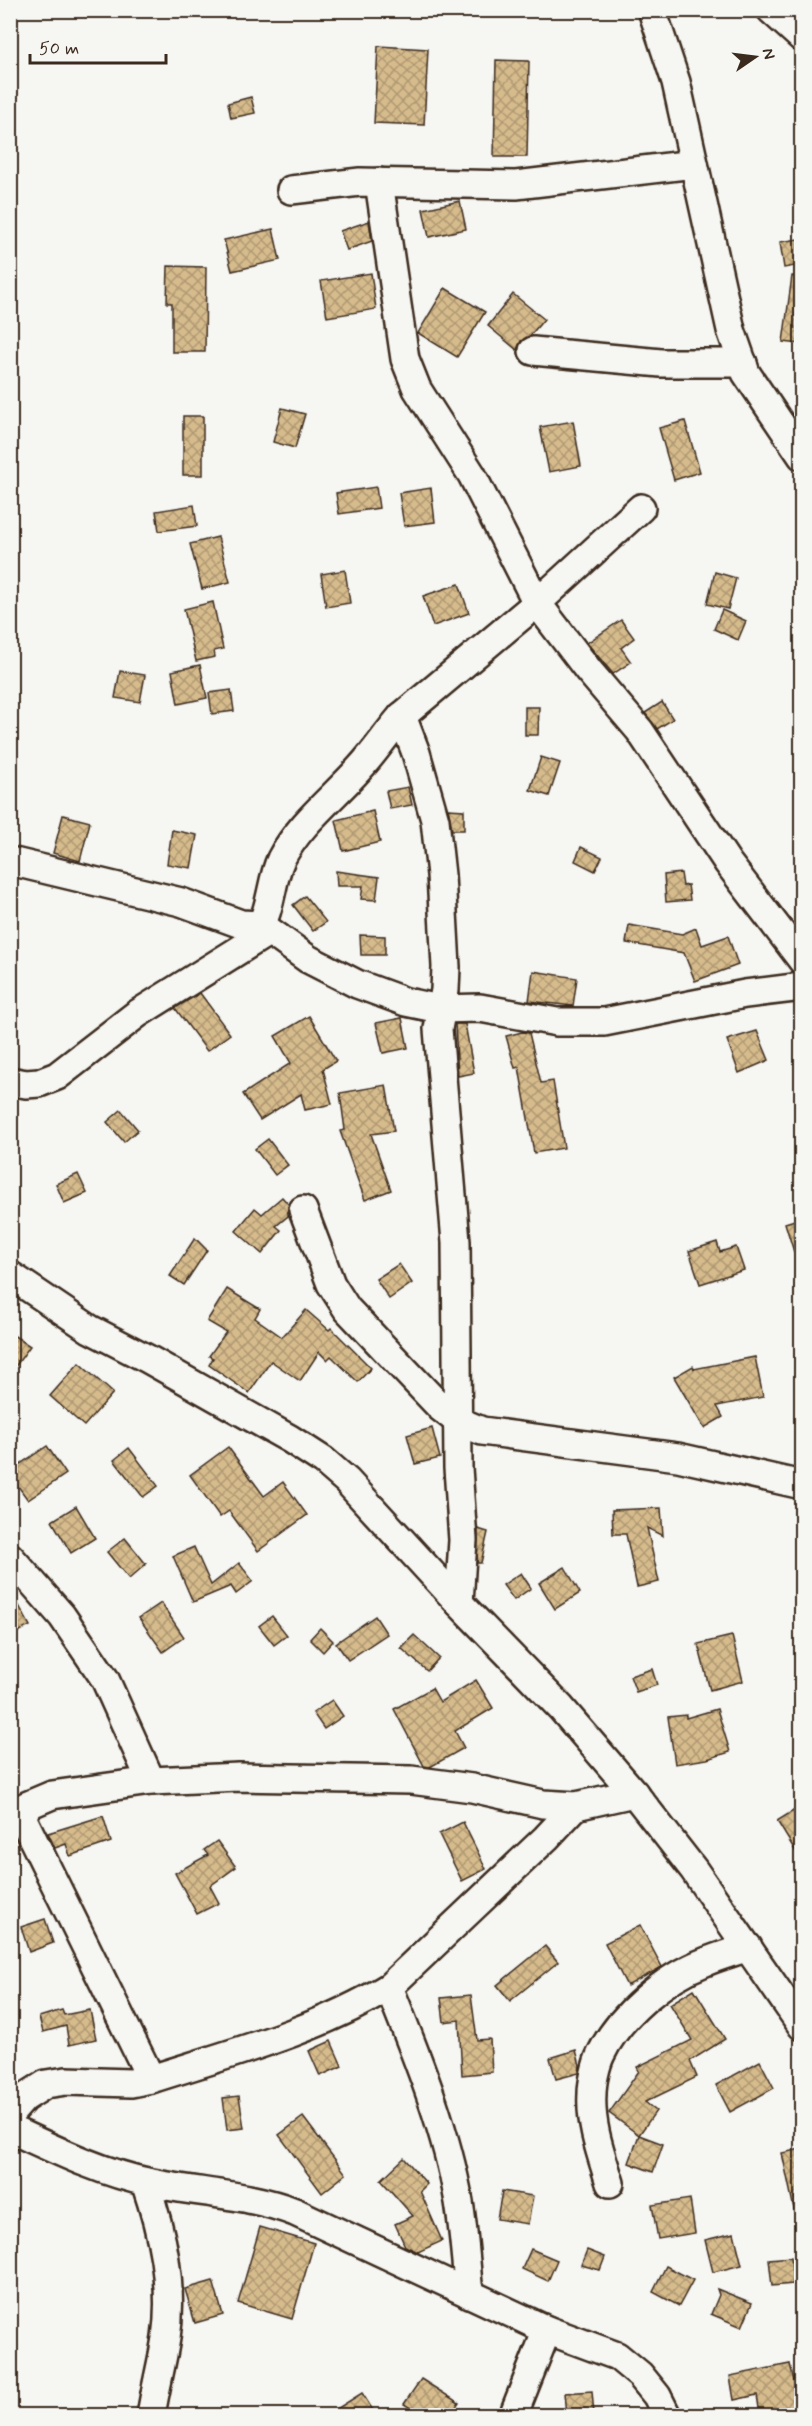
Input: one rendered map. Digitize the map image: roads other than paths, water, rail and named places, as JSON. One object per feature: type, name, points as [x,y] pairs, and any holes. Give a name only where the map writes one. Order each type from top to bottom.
[{"type":"street","points":[[652,10],[676,82],[731,330],[747,373],[801,456]]},
{"type":"street","points":[[771,10],[801,38]]},
{"type":"street","points":[[291,190],[379,182],[516,185],[694,164]]},
{"type":"street","points":[[379,182],[405,359],[417,388],[472,475],[537,603],[640,731],[728,863],[801,960]]},
{"type":"street","points":[[533,351],[662,363],[743,363]]},
{"type":"street","points":[[10,1081],[26,1084],[39,1083],[57,1076],[137,1014],[264,928],[280,862],[292,840],[360,768],[402,716],[537,603],[641,508]]},
{"type":"street","points":[[402,716],[425,786],[439,846],[446,967],[445,990],[438,1029],[456,1242],[458,1468],[463,1540],[459,1603]]},
{"type":"street","points":[[10,861],[181,902],[241,924],[264,928],[308,959],[357,984],[406,1002],[440,1009],[480,1008],[557,1022],[604,1022],[745,994],[801,987]]},
{"type":"street","points":[[303,1210],[331,1284],[347,1309],[441,1408],[458,1421],[482,1431],[678,1457],[801,1485]]},
{"type":"street","points":[[14,1284],[90,1329],[290,1439],[324,1461],[347,1481],[459,1603],[561,1708],[634,1793],[694,1870],[801,2026]]},
{"type":"street","points":[[10,1557],[62,1616],[84,1646],[118,1705],[151,1781]]},
{"type":"street","points":[[151,2079],[23,1818],[26,1806],[52,1795],[116,1788],[151,1781],[239,1777],[411,1780],[472,1788],[543,1804],[576,1806],[634,1793]]},
{"type":"street","points":[[10,2114],[24,2098],[45,2084],[66,2081],[131,2083],[151,2079],[295,2032],[361,2004],[389,1987],[546,1838],[576,1806]]},
{"type":"street","points":[[610,2183],[595,2138],[594,2127],[592,2094],[600,2055],[624,2019],[670,1981],[704,1962],[748,1947]]},
{"type":"street","points":[[389,1987],[420,2066],[443,2135],[459,2202],[469,2294]]},
{"type":"street","points":[[10,2129],[62,2152],[145,2182],[280,2206],[546,2330],[617,2356],[640,2374],[657,2396],[667,2415]]},
{"type":"street","points":[[145,2182],[153,2206],[167,2271],[169,2302],[166,2337],[151,2415]]},
{"type":"street","points":[[513,2415],[546,2330]]}]
